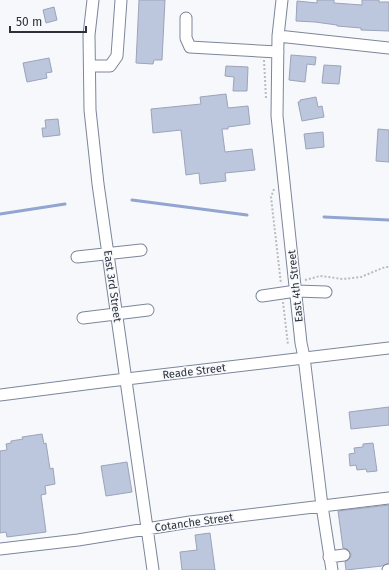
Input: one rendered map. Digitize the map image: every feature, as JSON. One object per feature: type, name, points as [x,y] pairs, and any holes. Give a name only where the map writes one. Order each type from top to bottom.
[{"type":"street","name":"East 3rd Street","points":[[93,0],[89,35],[90,110],[98,184],[153,570]]},
{"type":"street","points":[[90,66],[110,66],[117,56],[121,0]]},
{"type":"street","name":"East 4th Street","points":[[282,0],[278,36],[277,116],[301,343],[322,506],[332,570]]},
{"type":"street","points":[[186,18],[186,38],[190,47],[278,52]]},
{"type":"street","points":[[278,36],[389,48]]},
{"type":"street","points":[[77,257],[141,250]]},
{"type":"street","points":[[262,296],[296,292],[326,292]]},
{"type":"street","points":[[83,318],[148,310]]},
{"type":"street","name":"Reade Street","points":[[0,396],[304,357],[389,348]]},
{"type":"street","name":"Cotanche Street","points":[[0,549],[190,522],[389,498]]},
{"type":"street","points":[[329,557],[344,555]]},
{"type":"path","points":[[264,59],[267,105]]},
{"type":"path","points":[[275,187],[271,197],[288,345]]},
{"type":"building","points":[[139,0],[165,0],[162,60],[154,60],[153,64],[136,63]]},
{"type":"building","points":[[317,0],[334,0],[334,3],[362,5],[362,0],[379,0],[379,2],[389,2],[389,31],[361,30],[361,28],[296,21],[297,1],[317,3]]},
{"type":"building","points":[[54,7],[57,20],[46,23],[43,10]]},
{"type":"building","points":[[291,55],[316,57],[315,65],[307,64],[305,82],[289,80]]},
{"type":"building","points":[[49,58],[52,72],[46,73],[47,78],[27,82],[23,63]]},
{"type":"building","points":[[324,65],[341,66],[339,84],[322,83]]},
{"type":"building","points":[[226,66],[248,67],[247,91],[233,91],[234,77],[225,76]]},
{"type":"building","points":[[226,94],[228,108],[248,106],[250,124],[222,129],[225,152],[252,149],[255,170],[225,173],[226,181],[200,184],[199,173],[186,175],[181,130],[153,133],[151,109],[201,104],[200,97]]},
{"type":"building","points":[[316,97],[318,107],[322,106],[324,117],[302,121],[298,102],[300,102],[300,100]]},
{"type":"building","points":[[58,119],[60,135],[43,137],[42,128],[46,128],[45,120]]},
{"type":"building","points":[[378,129],[389,130],[389,162],[376,161]]},
{"type":"building","points":[[323,132],[324,147],[306,149],[304,134]]},
{"type":"building","points":[[389,407],[389,425],[351,429],[349,412]]},
{"type":"building","points":[[42,434],[44,444],[46,443],[50,469],[53,468],[55,484],[45,486],[46,494],[41,495],[46,532],[7,537],[6,532],[0,533],[0,451],[7,450],[6,444],[11,443],[11,441],[23,439],[22,437]]},
{"type":"building","points":[[373,443],[377,471],[367,472],[366,469],[357,470],[356,465],[350,466],[349,454],[355,453],[354,448],[363,447],[363,444]]},
{"type":"building","points":[[127,462],[132,492],[106,496],[101,466]]},
{"type":"building","points":[[389,505],[389,563],[382,566],[346,570],[345,562],[350,558],[351,554],[347,549],[343,548],[338,511]]},
{"type":"building","points":[[210,533],[215,570],[182,570],[180,552],[197,550],[195,535]]},
{"type":"waterway","points":[[132,200],[247,215]]},
{"type":"waterway","points":[[0,214],[65,204]]},
{"type":"waterway","points":[[324,217],[389,220]]}]
